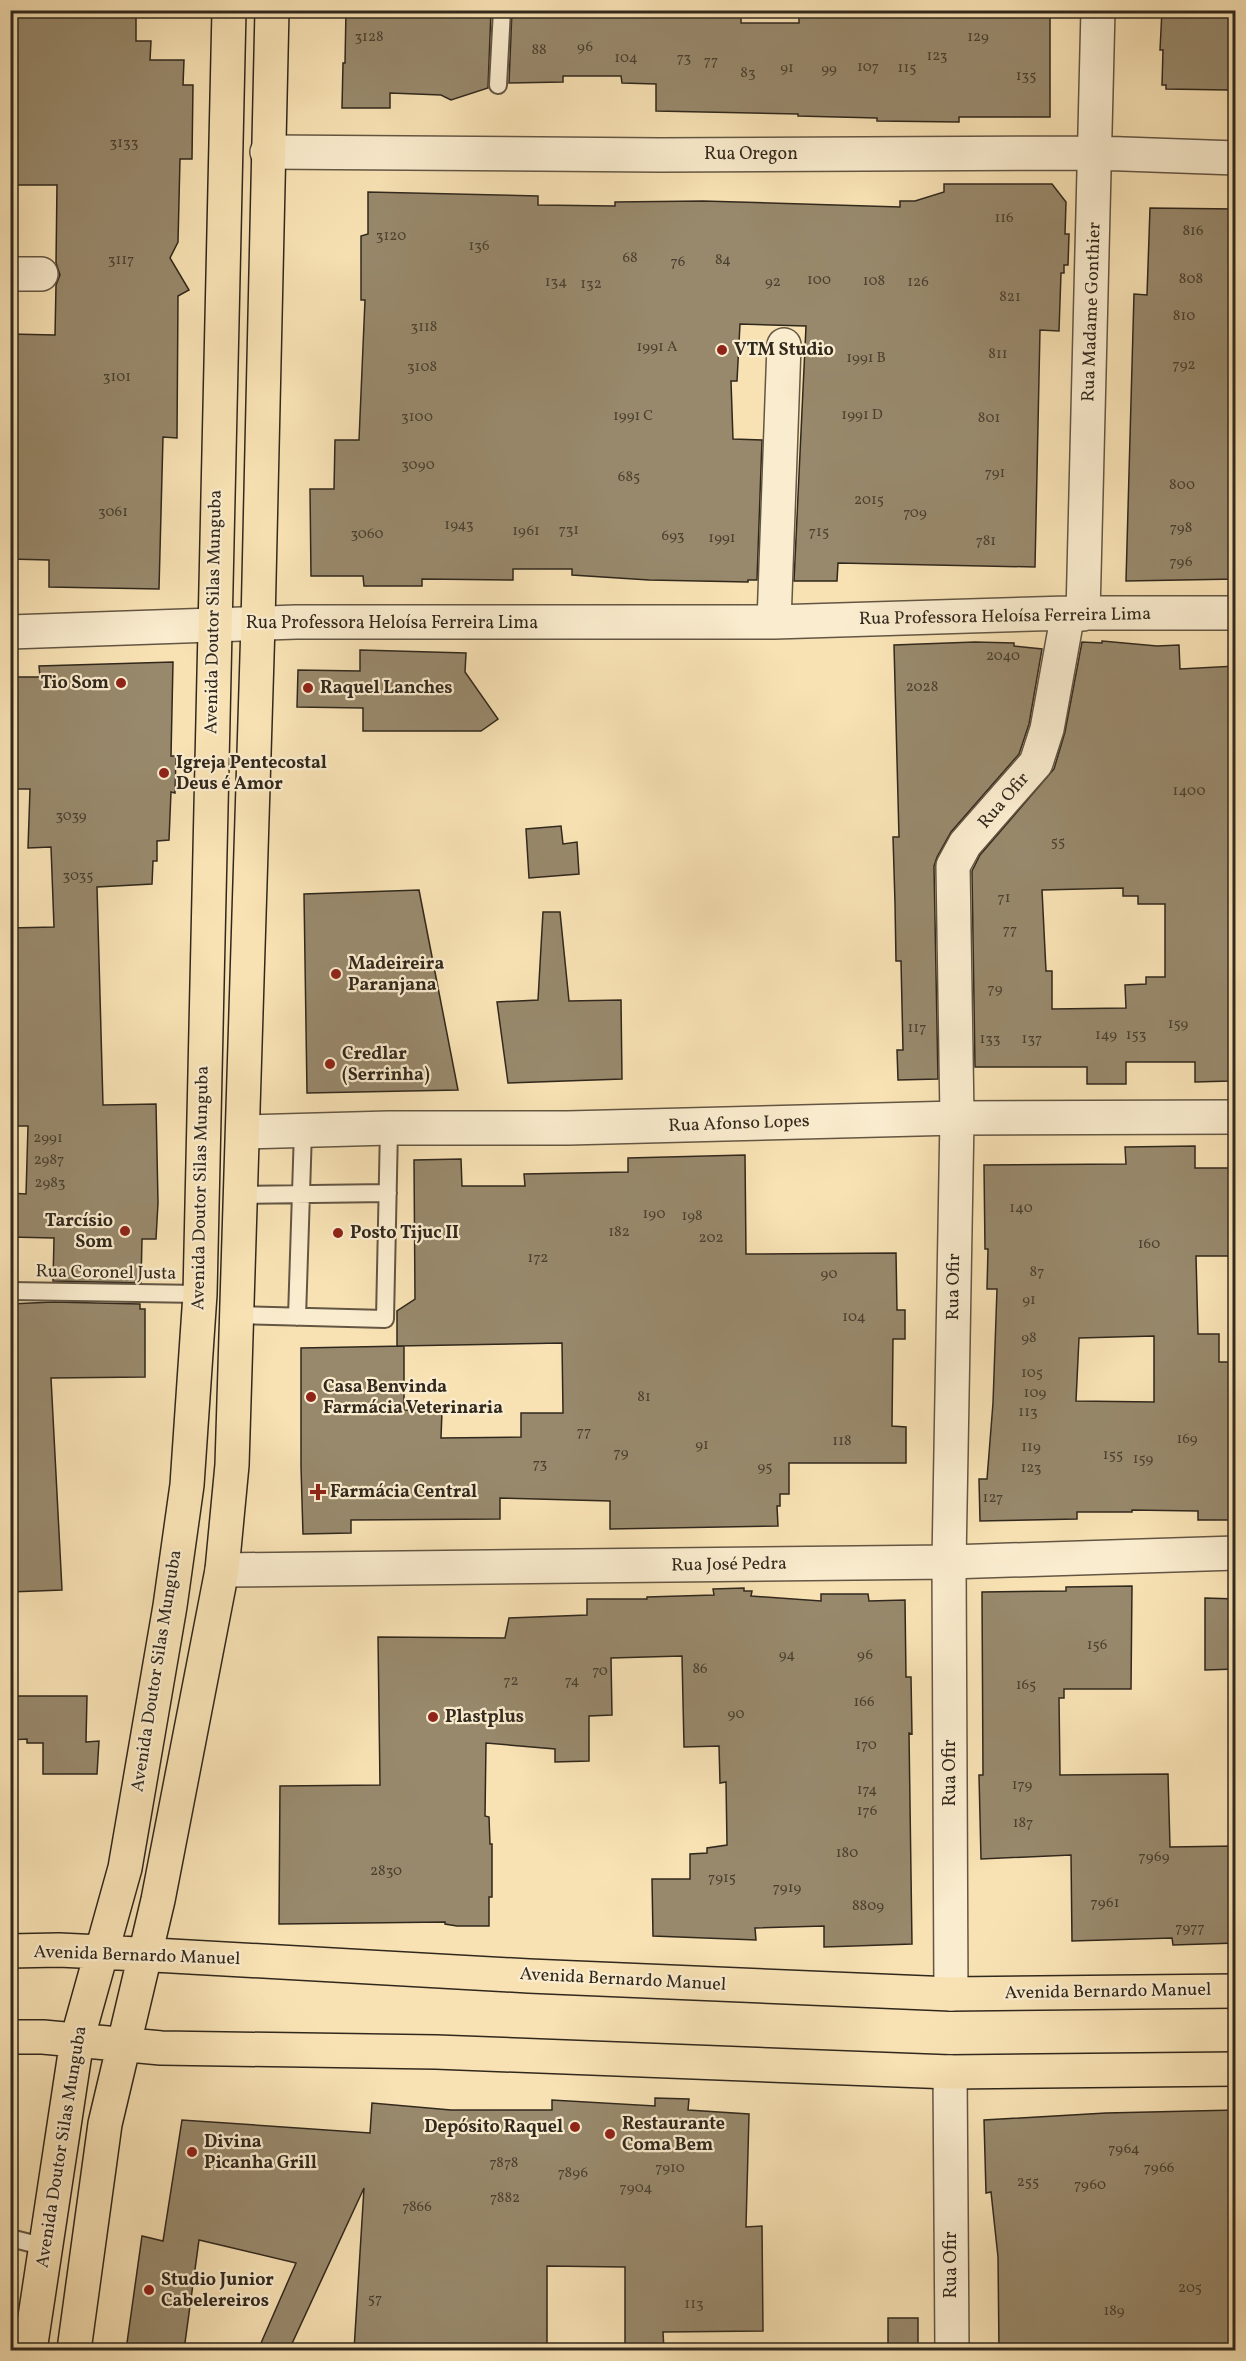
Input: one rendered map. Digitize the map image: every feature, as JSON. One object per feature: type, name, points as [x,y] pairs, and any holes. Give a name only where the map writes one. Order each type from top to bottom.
[{"type":"main road","name":"Avenida Doutor Silas Munguba","points":[[30,2350],[77,2040],[125,1868],[170,1606],[187,1485],[200,1294],[229,10]]},
{"type":"main road","points":[[74,2350],[105,2124],[158,1900],[222,1570],[232,1465],[258,624],[272,10]]},
{"type":"main road","name":"Avenida Bernardo Manuel","points":[[10,1951],[59,1950],[529,1976],[951,1994],[1236,1991]]},
{"type":"main road","points":[[10,2037],[43,2037],[161,2048],[436,2052],[950,2072],[1236,2069]]},
{"type":"street","name":"Rua Madame Gonthier","points":[[1076,614],[1096,153],[1098,10]]},
{"type":"street","name":"Rua Oregon","points":[[267,152],[660,155],[1096,153],[1236,158]]},
{"type":"street","points":[[774,622],[784,345]]},
{"type":"street","name":"Rua Professora Heloísa Ferreira Lima","points":[[10,632],[258,624],[774,622],[1076,614],[1236,614]]},
{"type":"street","name":"Rua Ofir","points":[[951,1994],[949,1562],[957,1118],[953,866],[965,844],[1036,763],[1047,729],[1076,614]]},
{"type":"street","name":"Rua Afonso Lopes","points":[[243,1132],[389,1128],[568,1128],[957,1118],[1236,1118]]},
{"type":"street","name":"Rua José Pedra","points":[[222,1570],[949,1562],[1236,1553]]},
{"type":"street","name":"Rua Ofir","points":[[950,2072],[952,2350]]},
{"type":"lane","points":[[498,85],[502,10]]},
{"type":"lane","points":[[237,1316],[385,1319],[389,1128]]},
{"type":"lane","points":[[297,1317],[303,1131]]},
{"type":"lane","points":[[241,1195],[387,1193]]},
{"type":"lane","name":"Rua Coronel Justa","points":[[10,1291],[200,1294]]},
{"type":"lane","points":[[10,2238],[46,2247]]},
{"type":"building","points":[[10,10],[122,10],[122,15],[136,15],[136,41],[151,41],[150,60],[184,60],[183,85],[193,85],[192,159],[180,159],[178,242],[170,258],[189,290],[178,296],[177,438],[163,437],[159,589],[49,587],[49,560],[10,559],[10,334],[55,335],[56,285],[60,275],[56,263],[57,185],[10,185]]},
{"type":"building","points":[[346,10],[491,10],[488,88],[451,100],[441,95],[390,93],[390,108],[342,108]]},
{"type":"building","points":[[512,10],[741,10],[741,23],[799,23],[799,10],[1050,10],[1050,117],[959,117],[959,122],[877,121],[877,118],[798,116],[798,114],[656,111],[656,84],[622,83],[621,76],[563,76],[563,82],[509,83]]},
{"type":"building","points":[[1162,10],[1230,10],[1229,90],[1166,89],[1166,85],[1162,85],[1163,50],[1160,50]]},
{"type":"building","points":[[944,184],[1052,184],[1066,202],[1065,234],[1069,234],[1068,265],[1064,265],[1064,273],[1061,273],[1059,331],[1040,330],[1035,567],[838,563],[837,581],[794,581],[806,326],[740,324],[737,381],[731,381],[733,439],[762,440],[757,580],[748,580],[748,582],[649,580],[572,575],[572,569],[513,569],[513,580],[422,579],[422,586],[364,586],[363,576],[311,576],[310,489],[334,489],[335,440],[359,440],[365,300],[361,300],[361,236],[368,234],[368,192],[538,196],[538,205],[615,206],[615,202],[703,201],[900,207],[900,201],[915,201],[944,192]]},
{"type":"building","points":[[1150,208],[1236,209],[1236,579],[1126,581],[1134,294],[1147,295]]},
{"type":"building","points":[[1102,641],[1157,646],[1179,645],[1180,669],[1236,666],[1236,1060],[1230,1060],[1230,1081],[1195,1082],[1195,1062],[1126,1062],[1126,1084],[1087,1084],[1087,1067],[975,1067],[972,871],[980,855],[1054,769],[1065,732],[1082,642],[1102,643]],"holes":[[[1123,888],[1123,896],[1138,896],[1138,904],[1165,904],[1165,977],[1146,977],[1146,984],[1125,985],[1126,1008],[1052,1009],[1052,971],[1046,971],[1042,890]]]},
{"type":"building","points":[[1014,643],[1014,646],[1042,649],[1029,724],[1019,754],[951,832],[937,857],[934,866],[938,1079],[898,1080],[897,1050],[903,1050],[901,961],[896,961],[893,837],[899,837],[894,645]]},
{"type":"building","points":[[360,650],[466,653],[465,672],[498,719],[481,731],[363,731],[363,708],[297,707],[298,670],[360,671]]},
{"type":"building","points":[[173,662],[171,756],[176,756],[175,793],[171,792],[169,840],[157,841],[157,861],[153,861],[152,884],[97,887],[103,1105],[156,1104],[158,1203],[156,1239],[142,1239],[141,1283],[53,1281],[54,1238],[10,1237],[10,1193],[26,1194],[28,1126],[10,1126],[10,928],[54,927],[51,847],[28,848],[30,789],[10,789],[10,677],[40,677],[39,666]]},
{"type":"building","points":[[561,826],[563,844],[577,842],[579,874],[529,878],[526,829]]},
{"type":"building","points":[[419,890],[458,1090],[307,1093],[304,894]]},
{"type":"building","points":[[543,912],[560,912],[569,1001],[621,1000],[622,1079],[508,1083],[497,1002],[538,1000]]},
{"type":"building","points":[[1195,1146],[1195,1168],[1236,1168],[1236,1256],[1196,1256],[1198,1334],[1219,1334],[1219,1362],[1236,1362],[1236,1520],[1198,1520],[1198,1511],[1132,1510],[1132,1512],[1077,1512],[1077,1519],[980,1521],[979,1479],[987,1479],[993,1403],[997,1289],[987,1289],[988,1249],[985,1249],[984,1165],[1126,1164],[1125,1147]],"holes":[[[1154,1336],[1154,1402],[1076,1401],[1079,1338]]]},
{"type":"building","points":[[745,1155],[746,1254],[896,1253],[897,1310],[905,1310],[905,1339],[893,1339],[892,1426],[906,1427],[906,1463],[789,1463],[789,1494],[780,1494],[780,1506],[777,1506],[778,1526],[610,1529],[610,1501],[500,1498],[500,1519],[351,1520],[351,1533],[303,1534],[301,1348],[404,1346],[404,1410],[442,1411],[441,1438],[521,1437],[521,1413],[563,1413],[562,1343],[397,1346],[397,1311],[415,1299],[414,1160],[461,1159],[462,1186],[525,1186],[524,1174],[628,1172],[628,1158]]},
{"type":"building","points":[[53,1302],[140,1304],[140,1309],[145,1309],[145,1377],[51,1378],[62,1590],[10,1592],[10,1304]]},
{"type":"building","points":[[1132,1586],[1131,1689],[1064,1689],[1064,1698],[1059,1698],[1060,1775],[1168,1774],[1170,1847],[1236,1846],[1236,1943],[1173,1945],[1172,1938],[1072,1941],[1071,1855],[981,1859],[979,1775],[983,1775],[982,1592],[1066,1591],[1066,1587]]},
{"type":"building","points":[[744,1588],[744,1591],[752,1591],[751,1596],[821,1601],[821,1594],[868,1594],[869,1601],[905,1600],[906,1677],[911,1677],[912,1734],[909,1733],[912,1944],[824,1947],[824,1926],[755,1928],[756,1940],[653,1936],[652,1879],[690,1879],[690,1854],[707,1853],[707,1848],[727,1845],[726,1782],[720,1783],[719,1746],[684,1747],[682,1656],[611,1658],[612,1715],[589,1716],[589,1761],[555,1762],[555,1749],[486,1743],[485,1816],[489,1817],[490,1844],[492,1844],[492,1897],[489,1897],[489,1926],[457,1926],[445,1924],[445,1922],[279,1924],[280,1786],[380,1785],[378,1637],[505,1638],[509,1618],[587,1615],[587,1599],[647,1599],[647,1597],[714,1595],[713,1589]]},
{"type":"building","points":[[1205,1598],[1236,1599],[1236,1669],[1205,1670]]},
{"type":"building","points":[[10,1696],[87,1696],[86,1742],[99,1741],[97,1774],[43,1774],[43,1743],[27,1743],[27,1739],[10,1740]]},
{"type":"building","points":[[655,2098],[689,2099],[688,2110],[749,2114],[746,2227],[762,2226],[763,2331],[663,2332],[664,2350],[625,2350],[625,2267],[547,2266],[547,2350],[354,2350],[364,2188],[289,2350],[258,2350],[296,2263],[199,2240],[184,2350],[126,2350],[142,2236],[163,2241],[182,2120],[370,2133],[372,2103],[451,2110],[552,2110],[552,2100],[655,2106]]},
{"type":"building","points":[[1236,2110],[1236,2350],[999,2350],[998,2257],[991,2192],[986,2193],[984,2120],[1106,2113]]},
{"type":"building","points":[[888,2318],[918,2318],[918,2350],[888,2350]]},
{"type":"place","name":"VTM Studio","points":[[722,350]]},
{"type":"place","name":"Tio Som","points":[[121,683]]},
{"type":"place","name":"Raquel Lanches","points":[[308,688]]},
{"type":"place","name":"Igreja Pentecostal Deus é Amor","points":[[164,773]]},
{"type":"place","name":"Madeireira Paranjana","points":[[336,974]]},
{"type":"place","name":"Credlar (Serrinha)","points":[[330,1064]]},
{"type":"place","name":"Tarcísio Som","points":[[125,1231]]},
{"type":"place","name":"Posto Tijuc II","points":[[338,1233]]},
{"type":"place","name":"Casa Benvinda Farmácia Veterinaria","points":[[311,1397]]},
{"type":"place","name":"Farmácia Central","points":[[318,1492]]},
{"type":"place","name":"Plastplus","points":[[433,1717]]},
{"type":"place","name":"Depósito Raquel","points":[[575,2127]]},
{"type":"place","name":"Restaurante Coma Bem","points":[[610,2134]]},
{"type":"place","name":"Divina Picanha Grill","points":[[192,2152]]},
{"type":"place","name":"Studio Junior Cabelereiros","points":[[149,2290]]}]
